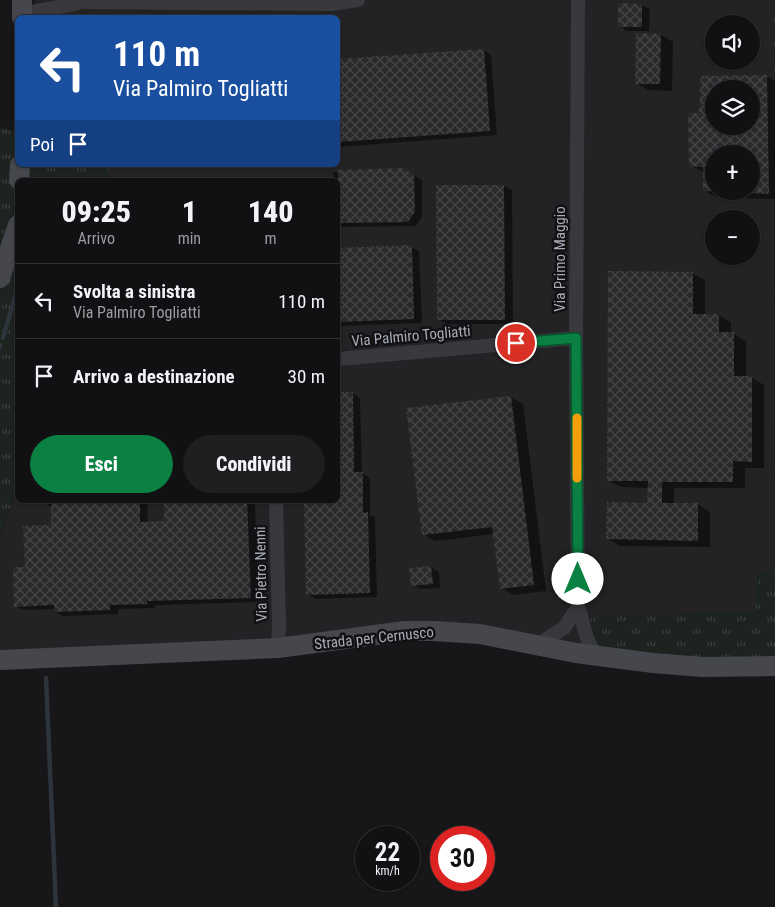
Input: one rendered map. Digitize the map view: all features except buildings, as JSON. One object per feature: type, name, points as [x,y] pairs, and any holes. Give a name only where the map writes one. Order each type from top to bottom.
[{"type":"street","points":[[22,0],[22,15]]},
{"type":"street","points":[[63,0],[88,2],[331,4],[358,0]]},
{"type":"street","name":"Via Primo Maggio","points":[[578,0],[576,338],[578,607],[588,642],[592,650],[599,656]]},
{"type":"street","points":[[31,15],[36,11],[88,2]]},
{"type":"street","points":[[0,278],[15,234]]},
{"type":"street","name":"Via Palmiro Togliatti","points":[[340,359],[576,338]]},
{"type":"street","name":"Via Pietro Nenni","points":[[276,503],[278,648]]},
{"type":"street","points":[[537,645],[564,628],[578,607]]},
{"type":"street","points":[[564,628],[564,641],[571,652],[578,647],[584,627]]},
{"type":"street","name":"Strada per Cernusco","points":[[0,660],[278,648],[419,631],[474,633],[571,652],[631,661],[702,667],[775,666]]},
{"type":"shaded area","points":[[35,0],[774,0],[775,664],[447,630],[0,661],[0,537],[15,496],[15,503],[340,503],[340,178],[108,178],[108,167],[340,167],[340,15],[34,15]]},
{"type":"green space","points":[[774,0],[775,0],[775,206]]},
{"type":"green space","points":[[0,127],[15,131],[15,167],[108,167],[108,178],[15,178],[15,494],[0,536]]},
{"type":"green space","points":[[757,571],[775,571],[775,666],[601,657],[585,629],[594,615],[756,612]]},
{"type":"waterway","points":[[3,338],[15,296]]},
{"type":"waterway","points":[[46,678],[56,907]]},
{"type":"slow traffic","points":[[577,418],[577,478]]},
{"type":"route","points":[[516,343],[576,338],[578,579]]}]
